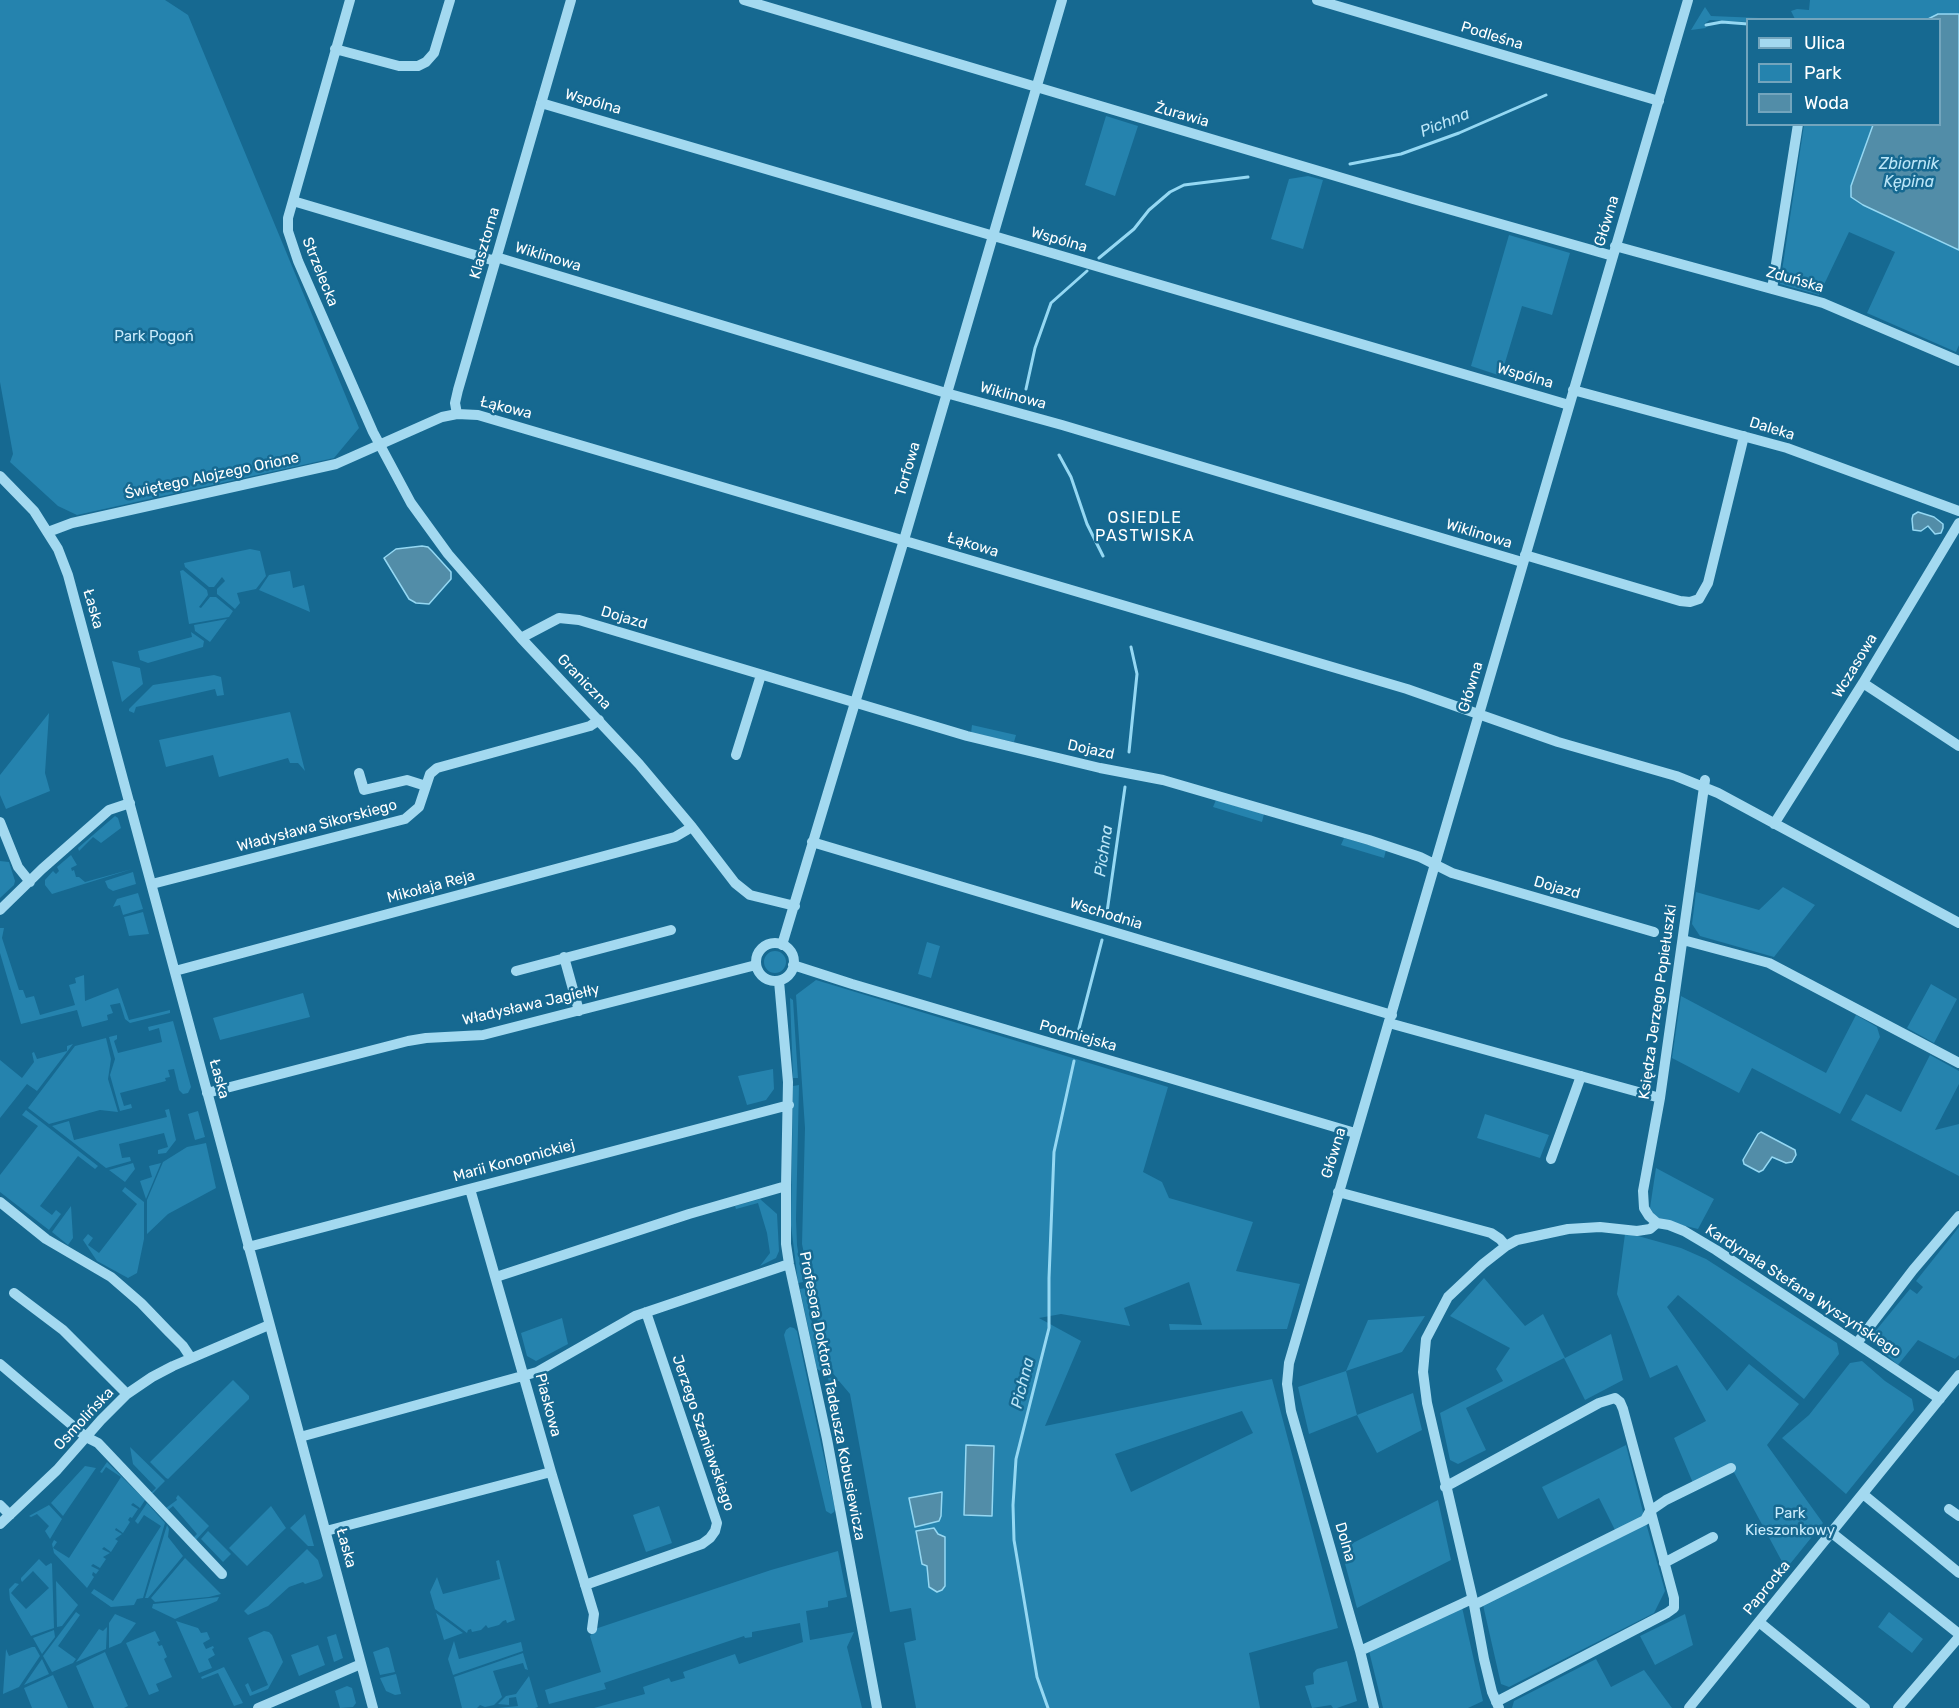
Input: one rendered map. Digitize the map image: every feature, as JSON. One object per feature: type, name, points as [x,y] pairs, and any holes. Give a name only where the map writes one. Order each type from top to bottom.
[{"type":"street","name":"Strzelecka","points":[[350,0],[288,218],[291,243],[380,445]]},
{"type":"street","points":[[335,50],[399,66],[410,68],[418,66],[431,58],[434,53],[450,0]]},
{"type":"street","name":"Klasztorna","points":[[457,414],[458,390],[571,0]]},
{"type":"street","name":"Żurawia","points":[[744,0],[1413,199],[1614,251]]},
{"type":"street","name":"Torfowa","points":[[782,945],[904,540],[1062,0]]},
{"type":"street","name":"Podleśna","points":[[1317,0],[1659,101]]},
{"type":"street","name":"Główna","points":[[1287,1384],[1293,1346],[1688,0]]},
{"type":"street","name":"Wspólna","points":[[541,103],[1569,405]]},
{"type":"street","points":[[1772,289],[1798,126]]},
{"type":"street","name":"Wiklinowa","points":[[293,201],[946,393],[1680,602],[1690,602],[1699,598],[1708,583],[1744,436]]},
{"type":"street","name":"Zduńska","points":[[1614,251],[1823,303],[1959,361]]},
{"type":"street","name":"Daleka","points":[[1573,390],[1787,448],[1959,511]]},
{"type":"street","points":[[380,445],[442,417],[457,414]]},
{"type":"street","name":"Łąkowa","points":[[457,414],[478,415],[498,420],[1407,689],[1558,741],[1705,784],[1774,824],[1959,923]]},
{"type":"street","name":"Świętego Alojzego Orione","points":[[48,532],[72,522],[336,464],[380,445]]},
{"type":"street","name":"Graniczna","points":[[380,445],[411,503],[429,529],[521,638],[599,720],[692,827],[743,891],[750,895],[795,906]]},
{"type":"street","name":"Łaska","points":[[0,476],[23,498],[48,532],[58,549],[68,575],[373,1708]]},
{"type":"street","name":"Wczasowa","points":[[1774,824],[1863,683],[1959,523]]},
{"type":"street","name":"Dojazd","points":[[521,638],[549,621],[568,617],[967,736],[1100,768],[1163,780],[1370,840],[1420,857],[1452,873],[1654,932]]},
{"type":"street","points":[[736,755],[761,675]]},
{"type":"street","points":[[1863,683],[1959,746]]},
{"type":"street","name":"Władysława Sikorskiego","points":[[152,884],[405,819],[419,807],[430,774],[437,768],[591,726],[599,720]]},
{"type":"street","points":[[359,772],[364,790],[407,780],[426,786]]},
{"type":"street","name":"Księdza Jerzego Popiełuszki","points":[[1657,1223],[1644,1208],[1643,1191],[1660,1098],[1705,784]]},
{"type":"street","points":[[0,910],[109,810],[130,803]]},
{"type":"street","points":[[0,822],[18,867],[30,882]]},
{"type":"street","name":"Mikołaja Reja","points":[[175,971],[675,837],[692,827]]},
{"type":"street","name":"Wschodnia","points":[[812,842],[1390,1019],[1660,1098]]},
{"type":"street","points":[[516,971],[671,930]]},
{"type":"street","points":[[1683,940],[1769,963],[1959,1063]]},
{"type":"street","points":[[776,943],[782,945],[791,953],[794,965],[789,975],[779,981],[767,979],[762,976],[756,965],[758,954],[765,946],[776,943]]},
{"type":"street","points":[[564,957],[579,1011]]},
{"type":"street","name":"Władysława Jagiełły","points":[[207,1093],[408,1041],[483,1035],[756,965]]},
{"type":"street","name":"Podmiejska","points":[[794,965],[1355,1133]]},
{"type":"street","name":"Profesora Doktora Tadeusza Kobusiewicza","points":[[779,981],[789,1105],[786,1244],[827,1438],[878,1708]]},
{"type":"street","points":[[1551,1159],[1581,1076]]},
{"type":"street","name":"Marii Konopnickiej","points":[[248,1247],[789,1105]]},
{"type":"street","points":[[496,1277],[786,1185]]},
{"type":"street","name":"Piaskowa","points":[[470,1189],[594,1614],[592,1629]]},
{"type":"street","points":[[1338,1192],[1491,1233],[1506,1246]]},
{"type":"street","points":[[2,1207],[46,1239],[111,1277],[141,1303],[183,1346],[191,1358]]},
{"type":"street","points":[[1857,1344],[1913,1270],[1959,1216]]},
{"type":"street","points":[[1445,1487],[1599,1403],[1615,1398],[1623,1409],[1674,1598],[1674,1608],[1497,1705],[1484,1659],[1473,1602],[1445,1487],[1423,1372],[1426,1340],[1448,1297],[1477,1269],[1506,1246],[1517,1240],[1569,1229],[1600,1227],[1636,1231],[1650,1229],[1657,1223]]},
{"type":"street","name":"Kardynała Stefana Wyszyńskiego","points":[[1657,1223],[1684,1232],[1716,1250],[1940,1399]]},
{"type":"street","points":[[300,1437],[537,1372],[635,1316],[789,1264]]},
{"type":"street","points":[[14,1293],[63,1330],[127,1394]]},
{"type":"street","name":"Jerzego Szaniawskiego","points":[[585,1585],[702,1544],[715,1531],[717,1523],[646,1312]]},
{"type":"street","name":"Osmolińska","points":[[0,1524],[57,1470],[127,1394],[152,1377],[191,1358],[269,1325]]},
{"type":"street","points":[[0,1364],[86,1437],[98,1443],[222,1575]]},
{"type":"street","name":"Paprocka","points":[[1689,1708],[1959,1376]]},
{"type":"street","name":"Dolna","points":[[1287,1384],[1291,1411],[1360,1651],[1374,1708]]},
{"type":"street","points":[[1360,1651],[1473,1602],[1645,1520],[1650,1511],[1666,1500],[1731,1468]]},
{"type":"street","points":[[326,1531],[551,1472]]},
{"type":"street","points":[[1863,1494],[1959,1573]]},
{"type":"street","points":[[0,1505],[9,1515]]},
{"type":"street","points":[[1949,1509],[1959,1516]]},
{"type":"street","points":[[1832,1533],[1959,1635],[1898,1708]]},
{"type":"street","points":[[1664,1563],[1713,1537]]},
{"type":"street","points":[[1759,1622],[1865,1708]]},
{"type":"street","points":[[258,1708],[361,1664]]},
{"type":"green space","name":"Park Pogoń","points":[[0,0],[165,0],[188,15],[359,428],[334,458],[77,515],[58,506],[10,462],[13,454],[0,382]]},
{"type":"green space","points":[[1810,0],[1959,0],[1959,14],[1938,14],[1930,18],[1794,18],[1791,11],[1809,10]]},
{"type":"green space","points":[[1705,7],[1711,16],[1760,18],[1746,18],[1746,22],[1710,20],[1704,24],[1706,28],[1691,30]]},
{"type":"green space","points":[[1106,116],[1138,126],[1115,196],[1085,185]]},
{"type":"green space","points":[[1804,126],[1873,126],[1851,186],[1863,205],[1959,250],[1959,345],[1956,352],[1867,313],[1895,252],[1849,232],[1819,295],[1780,284]]},
{"type":"green space","points":[[1308,176],[1323,180],[1303,249],[1271,239],[1289,179]]},
{"type":"green space","points":[[1509,235],[1570,253],[1552,315],[1522,306],[1501,376],[1471,366]]},
{"type":"green space","points":[[250,549],[260,551],[266,576],[256,589],[237,593],[240,603],[235,609],[217,594],[217,589],[225,581],[222,577],[214,587],[209,587],[185,567],[184,563]]},
{"type":"green space","points":[[183,570],[207,590],[208,595],[199,607],[201,608],[210,597],[216,597],[233,611],[229,617],[189,624],[180,571]]},
{"type":"green space","points":[[290,571],[293,588],[304,585],[310,612],[259,590],[269,575]]},
{"type":"green space","points":[[227,619],[210,642],[195,631],[194,625]]},
{"type":"green space","points":[[191,632],[204,641],[203,647],[148,663],[140,660],[138,651],[192,637]]},
{"type":"green space","points":[[112,661],[140,668],[143,684],[122,702]]},
{"type":"green space","points":[[214,675],[221,677],[224,695],[217,696],[215,689],[136,707],[134,713],[129,711],[153,685]]},
{"type":"green space","points":[[290,712],[305,771],[298,763],[290,763],[288,758],[219,777],[213,755],[166,767],[159,740]]},
{"type":"green space","points":[[49,713],[45,773],[50,791],[6,809],[0,795],[0,775]]},
{"type":"green space","points":[[972,725],[1016,735],[1014,742],[971,733]]},
{"type":"green space","points":[[1216,800],[1264,814],[1262,822],[1213,807]]},
{"type":"green space","points":[[115,816],[121,828],[101,843],[93,837],[79,851],[78,848]]},
{"type":"green space","points":[[1344,838],[1386,850],[1384,858],[1341,845]]},
{"type":"green space","points":[[71,855],[77,865],[71,868],[72,871],[74,870],[76,877],[85,882],[132,869],[52,894],[45,885],[45,880],[53,871],[56,874],[59,871],[57,867]]},
{"type":"green space","points":[[0,861],[9,862],[15,881],[14,885],[0,898]]},
{"type":"green space","points":[[133,872],[136,884],[113,891],[108,888],[105,881]]},
{"type":"green space","points":[[1783,887],[1815,905],[1774,957],[1700,936],[1692,924],[1696,892],[1759,910]]},
{"type":"green space","points":[[138,893],[143,909],[123,915],[120,905],[113,907],[117,899]]},
{"type":"green space","points":[[143,912],[149,934],[129,936],[124,917]]},
{"type":"green space","points":[[0,928],[4,928],[2,938],[19,990],[23,990],[26,998],[34,996],[40,1015],[75,1005],[69,985],[76,983],[75,978],[84,975],[85,1001],[118,988],[129,1020],[170,1010],[170,1013],[130,1023],[125,1019],[120,1003],[110,1005],[113,1013],[107,1015],[108,1020],[82,1027],[77,1010],[21,1024],[0,953]]},
{"type":"green space","points":[[927,942],[940,946],[931,978],[918,974]]},
{"type":"green space","points":[[775,951],[783,954],[786,962],[783,970],[775,973],[767,970],[764,962],[767,954]]},
{"type":"green space","points":[[816,980],[1168,1087],[1143,1172],[1162,1182],[1169,1198],[1253,1222],[1236,1271],[1300,1284],[1287,1329],[1170,1330],[1169,1324],[1202,1325],[1189,1282],[1124,1308],[1130,1326],[1061,1314],[1039,1318],[1081,1341],[1045,1426],[1272,1379],[1338,1628],[1249,1653],[1260,1708],[916,1708],[904,1643],[916,1640],[911,1608],[890,1612],[850,1394],[839,1381],[833,1382],[836,1397],[832,1397],[828,1378],[836,1377],[827,1367],[802,1244],[805,1128],[796,995]],"holes":[[[1242,1411],[1253,1433],[1131,1492],[1115,1454]]]},
{"type":"green space","points":[[1931,984],[1957,999],[1934,1043],[1907,1028]]},
{"type":"green space","points":[[303,993],[310,1017],[220,1040],[213,1018]]},
{"type":"green space","points":[[1681,996],[1826,1073],[1856,1015],[1877,1027],[1880,1037],[1840,1114],[1752,1068],[1739,1093],[1672,1058]]},
{"type":"green space","points":[[790,998],[793,1000],[798,1078],[793,1078]]},
{"type":"green space","points":[[173,1021],[191,1087],[188,1093],[183,1094],[179,1090],[174,1069],[168,1070],[170,1077],[165,1078],[166,1081],[120,1093],[124,1106],[131,1104],[132,1108],[120,1111],[110,1075],[115,1059],[109,1037],[117,1035],[114,1041],[118,1053],[162,1042],[159,1028],[149,1031],[148,1027]]},
{"type":"green space","points":[[106,1038],[111,1059],[108,1079],[118,1112],[100,1110],[49,1124],[28,1108],[75,1046]]},
{"type":"green space","points":[[73,1044],[37,1091],[27,1084],[0,1118],[0,1060],[22,1078],[34,1062],[32,1053],[34,1052],[37,1059],[67,1051],[67,1046]]},
{"type":"green space","points":[[1930,1055],[1959,1071],[1959,1084],[1935,1130],[1959,1124],[1959,1176],[1851,1120],[1866,1094],[1901,1112]]},
{"type":"green space","points":[[773,1069],[774,1089],[766,1100],[747,1105],[738,1076]]},
{"type":"green space","points":[[799,1085],[796,1219],[797,1245],[803,1282],[798,1283],[791,1225],[793,1086]]},
{"type":"green space","points":[[169,1109],[176,1140],[166,1153],[158,1154],[158,1150],[168,1147],[164,1133],[119,1144],[122,1158],[130,1157],[131,1161],[106,1168],[52,1126],[69,1121],[74,1140],[167,1117],[165,1110]]},
{"type":"green space","points":[[26,1110],[98,1166],[95,1169],[78,1156],[40,1206],[52,1215],[56,1210],[61,1214],[49,1230],[0,1192],[0,1175],[38,1126],[22,1115]]},
{"type":"green space","points":[[198,1111],[205,1137],[195,1140],[188,1114]]},
{"type":"green space","points":[[1485,1114],[1549,1135],[1540,1158],[1477,1138]]},
{"type":"green space","points":[[206,1143],[216,1188],[168,1214],[147,1234],[147,1200],[163,1162],[187,1147]]},
{"type":"green space","points":[[133,1163],[135,1169],[125,1182],[109,1170]]},
{"type":"green space","points":[[161,1163],[146,1199],[140,1181],[152,1177],[149,1166]]},
{"type":"green space","points":[[1656,1168],[1714,1199],[1698,1229],[1657,1219],[1650,1208]]},
{"type":"green space","points":[[125,1187],[144,1202],[144,1239],[137,1273],[128,1278],[97,1261],[83,1240],[88,1234],[93,1238],[88,1245],[99,1253],[137,1204],[122,1191]]},
{"type":"green space","points":[[760,1199],[777,1214],[779,1251],[776,1258],[760,1266],[770,1253],[758,1203],[736,1209],[735,1206]]},
{"type":"green space","points":[[71,1206],[73,1238],[68,1245],[52,1232]]},
{"type":"green space","points":[[1959,1227],[1959,1355],[1955,1359],[1918,1340],[1898,1365],[1874,1344],[1873,1334],[1910,1289],[1917,1294],[1923,1287],[1916,1281]]},
{"type":"green space","name":"Park Kieszonkowy","points":[[1625,1234],[1681,1248],[1706,1259],[1837,1343],[1839,1354],[1804,1399],[1678,1295],[1667,1307],[1727,1391],[1749,1364],[1799,1404],[1767,1445],[1823,1523],[1786,1569],[1730,1465],[1693,1483],[1674,1438],[1706,1421],[1677,1365],[1650,1378],[1617,1294]]},
{"type":"green space","points":[[1484,1278],[1525,1326],[1543,1314],[1565,1358],[1611,1334],[1623,1380],[1585,1400],[1564,1358],[1466,1408],[1486,1450],[1458,1464],[1450,1460],[1440,1413],[1503,1381],[1496,1369],[1510,1348],[1450,1316]]},
{"type":"green space","points":[[805,1288],[822,1372],[817,1369],[800,1289]]},
{"type":"green space","points":[[1425,1316],[1402,1352],[1346,1371],[1368,1320]]},
{"type":"green space","points":[[562,1318],[568,1344],[536,1361],[527,1356],[521,1333]]},
{"type":"green space","points":[[790,1327],[797,1331],[835,1509],[831,1514],[826,1511],[784,1335]]},
{"type":"green space","points":[[1862,1361],[1885,1381],[1912,1399],[1914,1410],[1846,1494],[1782,1438],[1809,1415],[1850,1363]]},
{"type":"green space","points":[[1346,1371],[1357,1415],[1309,1434],[1298,1387]]},
{"type":"green space","points":[[233,1380],[249,1396],[249,1399],[168,1479],[166,1478],[150,1462]]},
{"type":"green space","points":[[1413,1393],[1422,1430],[1377,1453],[1357,1415]]},
{"type":"green space","points":[[1626,1445],[1644,1516],[1615,1530],[1599,1498],[1558,1519],[1542,1487]]},
{"type":"green space","points":[[130,1447],[165,1481],[153,1493],[151,1493],[156,1488],[133,1464]]},
{"type":"green space","points":[[107,1462],[145,1500],[140,1508],[133,1503],[131,1505],[138,1509],[128,1520],[130,1522],[123,1533],[116,1528],[115,1530],[122,1534],[115,1539],[118,1541],[111,1552],[104,1547],[102,1549],[110,1553],[103,1557],[106,1559],[100,1568],[93,1564],[91,1566],[99,1570],[96,1574],[93,1572],[94,1577],[87,1588],[54,1553],[52,1544],[54,1540],[57,1542],[53,1548],[69,1558],[121,1477],[106,1467],[102,1473],[100,1472]]},
{"type":"green space","points":[[85,1466],[96,1468],[63,1516],[51,1503]]},
{"type":"green space","points":[[178,1495],[209,1526],[194,1542],[192,1539],[197,1534],[173,1506],[168,1510],[166,1508],[177,1500]]},
{"type":"green space","points":[[1438,1500],[1451,1560],[1357,1608],[1341,1549]]},
{"type":"green space","points":[[147,1503],[165,1523],[143,1598],[137,1599],[134,1605],[111,1607],[91,1593],[94,1589],[113,1601],[161,1526],[144,1515],[138,1524],[135,1521]]},
{"type":"green space","points":[[49,1505],[62,1519],[50,1539],[45,1531],[49,1526],[37,1514],[29,1516]]},
{"type":"green space","points":[[271,1506],[286,1528],[247,1566],[229,1548]]},
{"type":"green space","points":[[659,1506],[672,1543],[646,1552],[633,1515]]},
{"type":"green space","points":[[305,1514],[314,1546],[308,1546],[290,1528]]},
{"type":"green space","points":[[1646,1523],[1665,1591],[1654,1613],[1509,1687],[1501,1684],[1483,1605]]},
{"type":"green space","points":[[167,1525],[168,1537],[183,1556],[148,1598],[145,1598]]},
{"type":"green space","points":[[208,1531],[231,1554],[223,1562],[201,1539]]},
{"type":"green space","points":[[307,1549],[318,1560],[323,1576],[305,1584],[303,1582],[289,1587],[268,1606],[248,1615],[244,1611]]},
{"type":"green space","points":[[838,1551],[847,1597],[828,1601],[828,1607],[806,1611],[810,1640],[854,1632],[847,1647],[862,1708],[594,1708],[645,1694],[643,1687],[669,1678],[671,1682],[685,1678],[683,1672],[735,1654],[739,1664],[803,1642],[800,1623],[752,1632],[752,1637],[745,1638],[744,1636],[604,1683],[606,1689],[549,1704],[545,1690],[601,1672],[590,1636],[595,1629],[771,1570]]},
{"type":"green space","points":[[185,1558],[221,1594],[155,1602],[151,1598]]},
{"type":"green space","points":[[39,1559],[46,1566],[52,1564],[54,1628],[31,1636],[10,1600],[9,1589],[15,1583],[19,1584],[11,1593],[26,1609],[49,1588],[33,1571],[22,1582],[21,1580]]},
{"type":"green space","points":[[499,1560],[515,1620],[507,1623],[506,1620],[488,1628],[486,1625],[481,1630],[472,1632],[471,1629],[467,1633],[435,1609],[430,1592],[437,1577],[443,1594],[500,1579],[496,1561]]},
{"type":"green space","points":[[56,1581],[78,1605],[62,1626],[57,1627]]},
{"type":"green space","points":[[219,1597],[217,1601],[175,1619],[152,1608],[153,1604]]},
{"type":"green space","points":[[1462,1607],[1483,1701],[1468,1708],[1383,1708],[1369,1651]]},
{"type":"green space","points":[[76,1612],[80,1615],[58,1646],[76,1659],[73,1663],[52,1672],[43,1656]]},
{"type":"green space","points":[[1889,1612],[1923,1639],[1912,1653],[1878,1627]]},
{"type":"green space","points":[[436,1613],[463,1633],[444,1640]]},
{"type":"green space","points":[[115,1614],[136,1623],[121,1643],[109,1648],[109,1623]]},
{"type":"green space","points":[[1685,1614],[1693,1645],[1655,1665],[1640,1636]]},
{"type":"green space","points":[[176,1621],[198,1628],[201,1633],[207,1632],[210,1639],[203,1643],[206,1649],[213,1646],[214,1648],[212,1649],[215,1655],[208,1659],[212,1668],[199,1673]]},
{"type":"green space","points":[[107,1627],[106,1649],[76,1662],[99,1629],[103,1631]]},
{"type":"green space","points":[[54,1630],[55,1637],[42,1654],[33,1638]]},
{"type":"green space","points":[[155,1631],[160,1641],[157,1642],[159,1646],[162,1645],[167,1657],[164,1659],[172,1677],[156,1684],[159,1691],[149,1695],[126,1643]]},
{"type":"green space","points":[[264,1631],[272,1635],[283,1662],[268,1689],[250,1696],[245,1685],[248,1683],[252,1692],[268,1685],[248,1638]]},
{"type":"green space","points":[[336,1634],[343,1658],[334,1662],[327,1637]]},
{"type":"green space","points":[[454,1641],[459,1659],[521,1642],[523,1651],[453,1675],[448,1659]]},
{"type":"green space","points":[[318,1645],[325,1665],[299,1676],[291,1655]]},
{"type":"green space","points":[[35,1647],[40,1656],[19,1687],[3,1694],[6,1649],[9,1656]]},
{"type":"green space","points":[[387,1647],[395,1672],[380,1675],[373,1652]]},
{"type":"green space","points":[[105,1652],[128,1706],[124,1708],[94,1708],[76,1666]]},
{"type":"green space","points":[[523,1653],[528,1670],[525,1669],[523,1663],[493,1671],[502,1697],[494,1705],[462,1708],[454,1677]]},
{"type":"green space","points":[[42,1659],[49,1674],[24,1685]]},
{"type":"green space","points":[[1596,1659],[1611,1687],[1644,1670],[1672,1708],[1512,1708],[1514,1701]]},
{"type":"green space","points":[[1347,1661],[1357,1701],[1337,1708],[1331,1705],[1312,1708],[1305,1686],[1314,1684],[1313,1673],[1317,1669]]},
{"type":"green space","points":[[224,1667],[243,1703],[234,1706],[218,1673],[202,1679],[201,1677]]},
{"type":"green space","points":[[396,1674],[401,1694],[395,1695],[386,1691],[380,1678]]},
{"type":"green space","points":[[53,1675],[68,1708],[32,1708],[24,1688]]},
{"type":"green space","points":[[529,1676],[538,1707],[498,1708],[518,1706],[516,1697],[509,1698],[509,1705],[498,1704],[506,1696],[516,1694]]},
{"type":"green space","points":[[347,1686],[352,1688],[356,1703],[353,1707],[340,1708],[335,1691]]},
{"type":"water","name":"Zbiornik Kępina","points":[[1938,14],[1959,14],[1959,250],[1863,205],[1851,197],[1851,186],[1873,126],[1941,126],[1941,18],[1930,18]]},
{"type":"water","points":[[1918,512],[1934,517],[1943,524],[1941,533],[1935,534],[1928,526],[1921,531],[1913,530],[1913,515]]},
{"type":"water","points":[[428,547],[451,572],[451,579],[429,604],[416,603],[409,599],[384,558],[396,549]]},
{"type":"water","points":[[1761,1132],[1795,1150],[1796,1155],[1792,1162],[1786,1163],[1772,1157],[1759,1172],[1744,1164],[1743,1160]]},
{"type":"water","points":[[966,1445],[994,1446],[992,1516],[964,1515]]},
{"type":"water","points":[[942,1492],[939,1521],[915,1527],[909,1498]]},
{"type":"water","points":[[934,1528],[938,1534],[945,1537],[945,1586],[937,1592],[929,1587],[927,1566],[922,1564],[916,1531]]},
{"type":"waterway","name":"Pichna","points":[[1706,25],[1722,22],[1746,24]]},
{"type":"waterway","name":"Pichna","points":[[1350,164],[1401,154],[1459,133],[1546,95]]},
{"type":"waterway","name":"Pichna","points":[[1099,258],[1134,229],[1149,210],[1170,192],[1184,185],[1248,177]]},
{"type":"waterway","name":"Pichna","points":[[1026,389],[1035,348],[1051,303],[1087,271]]},
{"type":"waterway","name":"Pichna","points":[[1059,455],[1071,477],[1087,524],[1103,556]]},
{"type":"waterway","name":"Pichna","points":[[1129,752],[1137,674],[1131,647]]},
{"type":"waterway","name":"Pichna","points":[[1106,919],[1125,787]]},
{"type":"waterway","name":"Pichna","points":[[1076,1040],[1102,940]]},
{"type":"waterway","name":"Pichna","points":[[1048,1708],[1037,1677],[1014,1540],[1013,1505],[1016,1459],[1049,1328],[1054,1152],[1074,1061]]},
{"type":"district","name":"OSIEDLE PASTWISKA","points":[[1145,527]]}]
